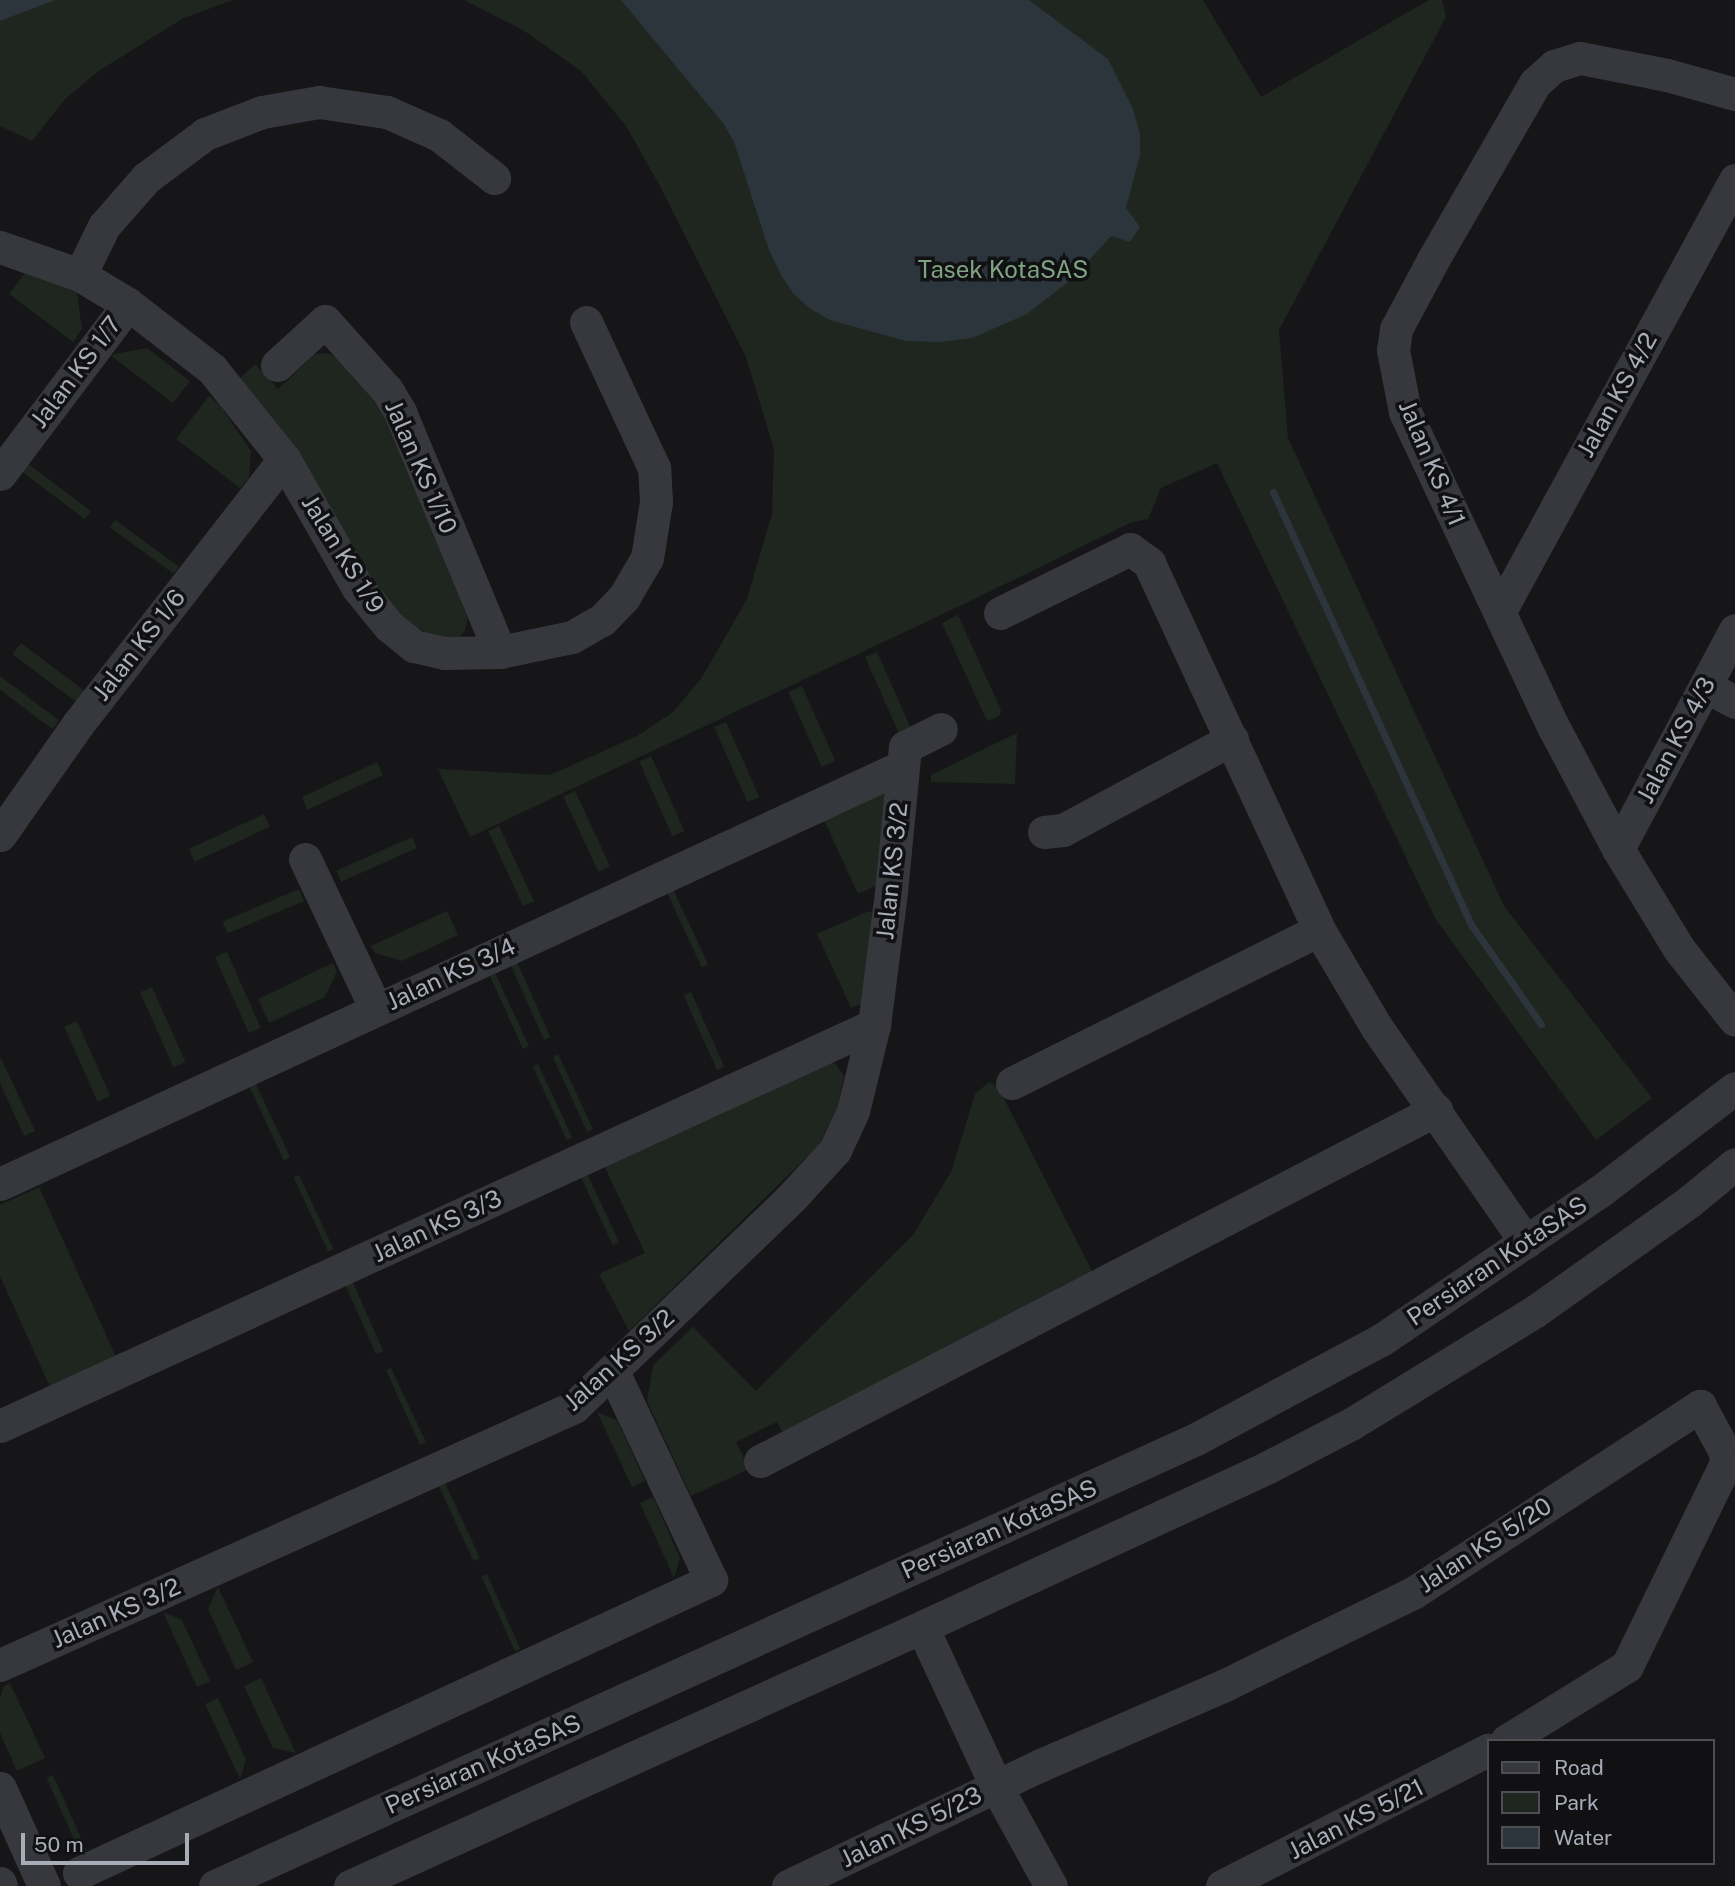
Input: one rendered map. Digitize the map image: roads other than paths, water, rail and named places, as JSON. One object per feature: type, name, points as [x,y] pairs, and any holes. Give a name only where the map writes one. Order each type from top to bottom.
[{"type":"street","name":"Jalan KS 4/1","points":[[1735,94],[1668,75],[1580,58],[1554,66],[1535,83],[1396,329],[1393,349],[1405,412],[1555,728],[1618,849],[1679,949],[1735,1020]]},
{"type":"street","points":[[80,275],[104,226],[146,178],[205,134],[262,113],[319,102],[387,112],[439,135],[494,178]]},
{"type":"street","name":"Jalan KS 4/2","points":[[1500,611],[1735,180]]},
{"type":"street","name":"Jalan KS 1/9","points":[[0,247],[80,275],[128,304],[212,369],[284,459],[358,588],[389,626],[414,646],[444,653],[500,652],[572,637],[601,620],[624,597],[647,558],[656,502],[654,468],[586,322]]},
{"type":"street","name":"Jalan KS 1/7","points":[[0,474],[128,304]]},
{"type":"street","name":"Jalan KS 1/10","points":[[277,365],[325,321],[387,390],[400,412],[500,652]]},
{"type":"street","name":"Jalan KS 1/6","points":[[0,835],[78,724],[284,459]]},
{"type":"street","points":[[1000,613],[1130,550],[1149,562],[1320,930],[1377,1028],[1526,1242]]},
{"type":"street","name":"Jalan KS 4/3","points":[[1618,849],[1735,630]]},
{"type":"street","points":[[1705,686],[1735,702]]},
{"type":"street","points":[[903,766],[905,747],[941,729]]},
{"type":"street","points":[[1044,832],[1063,830],[1232,738]]},
{"type":"street","name":"Jalan KS 3/4","points":[[0,1184],[903,766]]},
{"type":"street","name":"Jalan KS 3/2","points":[[0,1665],[573,1407],[613,1372],[793,1197],[835,1150],[853,1111],[874,1025],[903,766]]},
{"type":"street","points":[[305,859],[376,1009]]},
{"type":"street","points":[[1012,1083],[1320,930]]},
{"type":"street","name":"Jalan KS 3/3","points":[[0,1426],[874,1025]]},
{"type":"street","name":"Persiaran KotaSAS","points":[[215,1886],[1196,1439],[1381,1340],[1599,1192],[1735,1088]]},
{"type":"street","points":[[760,1461],[1436,1110]]},
{"type":"street","points":[[350,1886],[1232,1484],[1351,1424],[1534,1312],[1689,1201],[1735,1164]]},
{"type":"street","points":[[79,1873],[711,1580],[613,1372]]},
{"type":"street","name":"Jalan KS 5/20","points":[[996,1786],[1225,1685],[1413,1592],[1700,1406],[1725,1452],[1726,1462],[1627,1666],[1509,1739]]},
{"type":"street","points":[[922,1627],[996,1786],[1051,1886]]},
{"type":"street","name":"Jalan KS 5/21","points":[[1222,1886],[1486,1751]]},
{"type":"street","name":"Jalan KS 5/23","points":[[788,1886],[996,1786]]},
{"type":"street","points":[[0,1788],[44,1886]]},
{"type":"water","points":[[0,0],[55,0],[0,21]]},
{"type":"water","points":[[621,0],[1029,0],[1108,59],[1133,109],[1140,134],[1140,155],[1126,208],[1140,227],[1130,242],[1111,236],[1072,279],[1027,314],[972,338],[939,342],[906,341],[830,320],[809,308],[793,293],[781,275],[769,250],[734,142],[723,123]]},
{"type":"waterway","points":[[1273,492],[1472,926],[1541,1024]]},
{"type":"park label","name":"Tasek KotaSAS","points":[[1003,270]]}]
